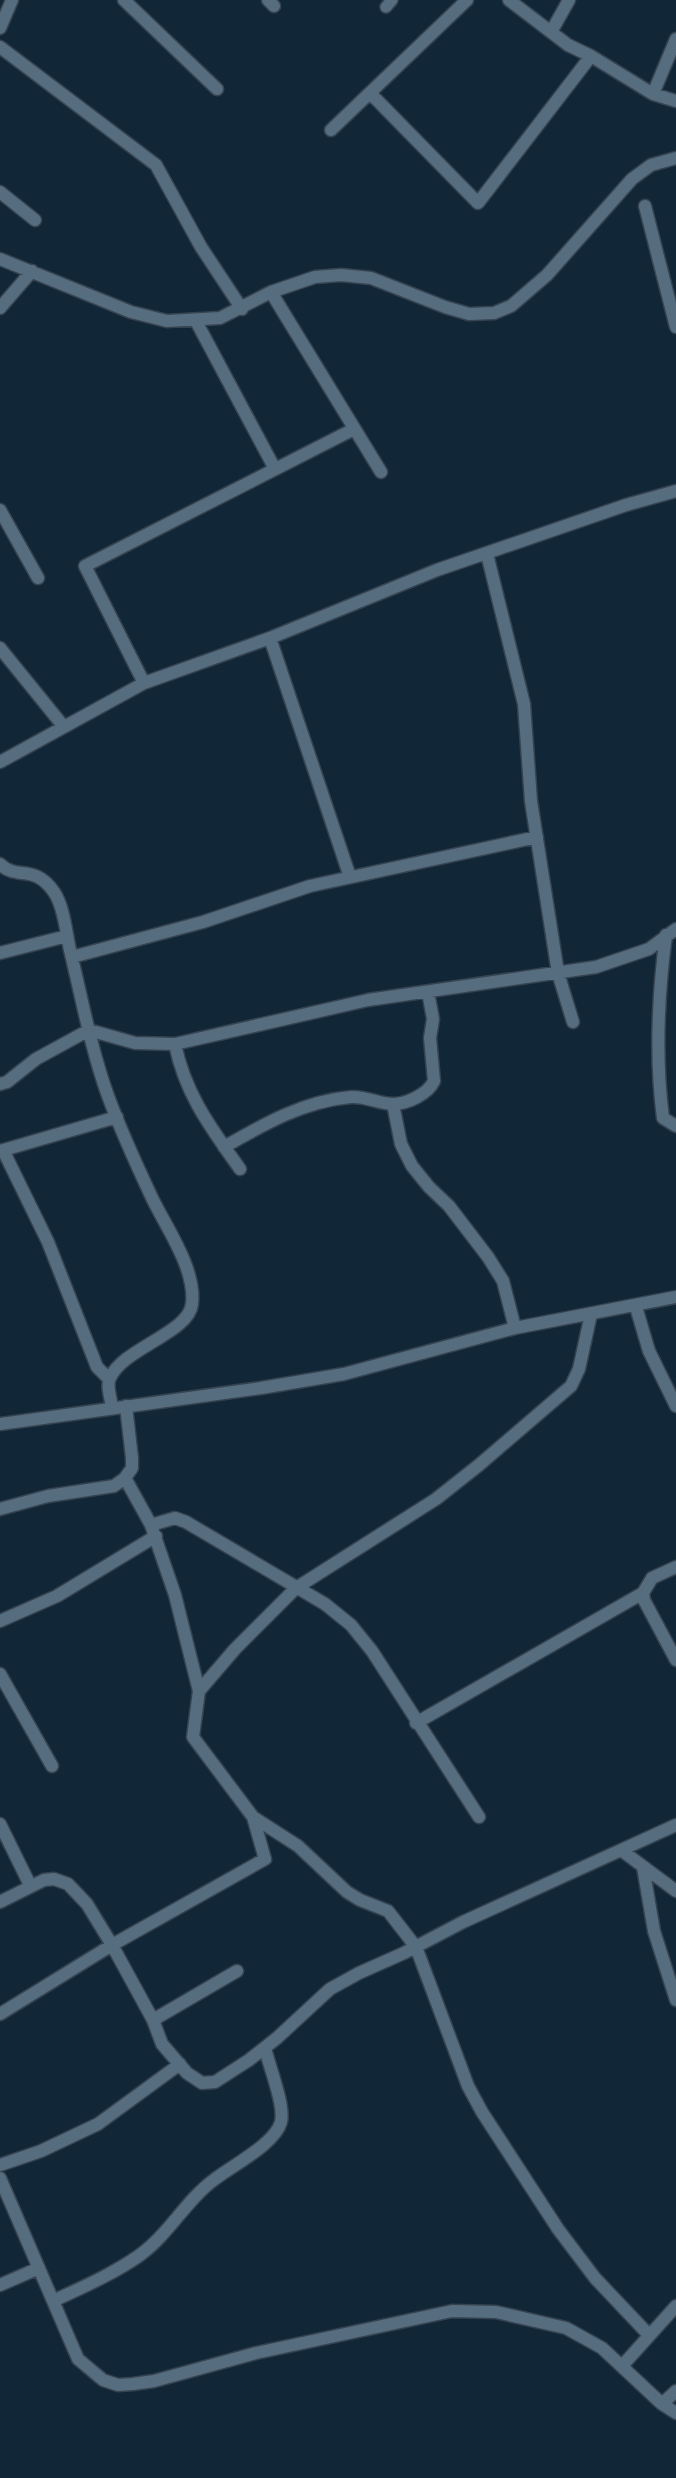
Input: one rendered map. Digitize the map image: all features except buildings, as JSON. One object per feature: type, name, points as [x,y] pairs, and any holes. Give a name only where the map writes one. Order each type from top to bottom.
[{"type":"street","points":[[0,28],[12,0]]},
{"type":"street","points":[[124,0],[217,89]]},
{"type":"street","points":[[331,130],[371,94],[467,0]]},
{"type":"street","points":[[509,0],[568,45],[591,56],[653,94],[676,101]]},
{"type":"street","points":[[551,32],[569,0]]},
{"type":"street","points":[[653,94],[676,39]]},
{"type":"street","points":[[0,47],[156,165],[201,247],[242,309]]},
{"type":"street","points":[[371,94],[478,203],[591,56]]},
{"type":"street","points":[[0,259],[131,312],[166,321],[196,321],[220,318],[242,309],[271,292],[315,277],[341,274],[371,278],[445,307],[469,314],[494,313],[511,306],[546,275],[632,179],[651,165],[676,158]]},
{"type":"street","points":[[0,192],[36,220]]},
{"type":"street","points":[[645,206],[676,327]]},
{"type":"street","points":[[0,308],[32,271]]},
{"type":"street","points":[[271,292],[381,472]]},
{"type":"street","points":[[196,321],[275,470]]},
{"type":"street","points":[[144,683],[85,566],[354,429]]},
{"type":"street","points":[[0,762],[144,683],[270,638],[437,570],[626,505],[676,491]]},
{"type":"street","points":[[0,510],[38,578]]},
{"type":"street","points":[[487,554],[524,704],[531,801],[558,973],[573,1022]]},
{"type":"street","points":[[270,638],[350,877]]},
{"type":"street","points":[[0,648],[64,726]]},
{"type":"street","points":[[72,957],[203,922],[310,886],[537,837]]},
{"type":"street","points":[[0,864],[6,869],[18,873],[29,872],[41,878],[54,893],[67,936],[89,1030],[108,1096],[152,1197],[189,1270],[194,1291],[192,1307],[181,1322],[152,1343],[120,1362],[109,1379]]},
{"type":"street","points":[[0,1084],[7,1082],[36,1059],[89,1030],[135,1043],[175,1044],[368,1000],[596,967],[649,949],[671,932]]},
{"type":"street","points":[[671,932],[658,1022],[660,1096],[663,1118],[676,1126]]},
{"type":"street","points":[[0,953],[67,936]]},
{"type":"street","points":[[224,1147],[264,1125],[314,1103],[353,1097],[393,1104],[424,1094],[434,1081],[430,1038],[433,1018],[428,992]]},
{"type":"street","points":[[175,1044],[179,1065],[192,1097],[240,1169]]},
{"type":"street","points":[[393,1104],[401,1144],[412,1166],[428,1187],[449,1206],[488,1257],[503,1281],[515,1328]]},
{"type":"street","points":[[112,1407],[109,1379],[97,1367],[48,1242],[2,1151],[117,1116]]},
{"type":"street","points":[[0,1424],[112,1407],[261,1388],[344,1374],[515,1328],[636,1307],[676,1298]]},
{"type":"street","points":[[636,1307],[649,1350],[676,1406]]},
{"type":"street","points":[[199,1691],[235,1650],[296,1588],[436,1499],[479,1465],[571,1386],[580,1369],[591,1314]]},
{"type":"street","points":[[0,1509],[48,1496],[114,1486],[125,1478],[132,1468],[126,1406]]},
{"type":"street","points":[[125,1478],[154,1531],[175,1594],[199,1691],[193,1737],[253,1817],[298,1846],[348,1892],[360,1900],[388,1911],[416,1947],[468,2086],[482,2112],[558,2230],[595,2278],[649,2335]]},
{"type":"street","points":[[0,1621],[57,1596],[96,1575],[154,1531],[175,1518],[186,1522],[324,1604],[351,1626],[372,1651],[416,1723],[479,1816]]},
{"type":"street","points":[[416,1723],[643,1593],[652,1578],[676,1567]]},
{"type":"street","points":[[643,1593],[644,1600],[676,1660]]},
{"type":"street","points":[[0,1674],[52,1766]]},
{"type":"street","points":[[0,2014],[112,1945],[265,1859],[253,1817]]},
{"type":"street","points":[[0,1824],[30,1885]]},
{"type":"street","points":[[0,1902],[30,1885],[54,1879],[68,1884],[87,1904],[112,1945],[153,2020],[162,2044],[180,2064],[202,2083],[215,2082],[265,2048],[330,1989],[464,1922],[676,1825]]},
{"type":"street","points":[[621,1850],[676,1891]]},
{"type":"street","points":[[643,1866],[654,1931],[676,2000]]},
{"type":"street","points":[[153,2020],[237,1971]]},
{"type":"street","points":[[53,2301],[105,2277],[141,2254],[214,2180],[257,2150],[274,2134],[281,2122],[281,2110],[265,2048]]},
{"type":"street","points":[[0,2165],[41,2151],[98,2124],[180,2064]]},
{"type":"street","points":[[0,2178],[78,2359],[103,2380],[118,2385],[154,2381],[256,2353],[452,2311],[496,2312],[566,2328],[602,2348],[662,2404],[676,2413]]},
{"type":"street","points":[[0,2285],[39,2268]]},
{"type":"street","points":[[622,2366],[676,2306]]},
{"type":"street","points":[[662,2404],[676,2391]]}]
